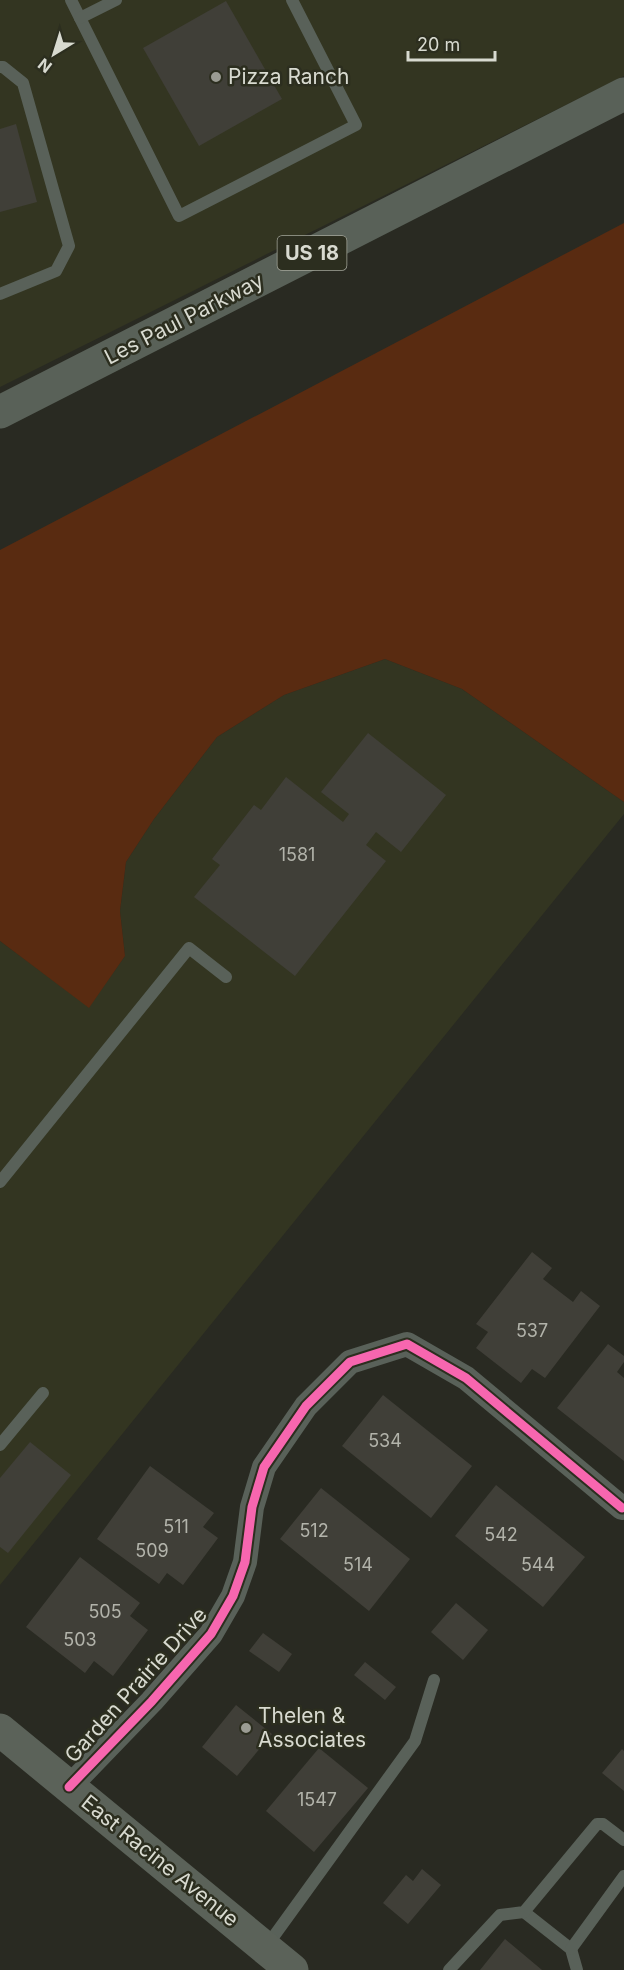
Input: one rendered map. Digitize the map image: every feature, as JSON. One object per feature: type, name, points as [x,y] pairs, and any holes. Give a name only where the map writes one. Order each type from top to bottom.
[{"type":"main road","name":"Les Paul Parkway","points":[[0,412],[624,94]]},
{"type":"main road","name":"East Racine Avenue","points":[[0,1730],[292,1970]]},
{"type":"street","name":"Garden Prairie Drive","points":[[69,1787],[152,1701],[211,1634],[234,1596],[245,1562],[252,1507],[264,1467],[306,1407],[350,1362],[407,1344],[466,1378],[622,1508]]},
{"type":"lane","points":[[71,0],[179,216],[356,125],[292,0]]},
{"type":"lane","points":[[80,18],[116,0]]},
{"type":"lane","points":[[0,67],[3,66],[23,83],[69,246],[56,271],[0,294]]},
{"type":"lane","points":[[0,1182],[189,948],[226,977]]},
{"type":"lane","points":[[0,1445],[43,1393]]},
{"type":"lane","points":[[265,1948],[415,1741],[434,1680]]},
{"type":"lane","points":[[449,1970],[500,1915],[524,1912],[597,1824],[603,1824],[624,1840]]},
{"type":"lane","points":[[571,1948],[624,1876]]},
{"type":"lane","points":[[524,1912],[571,1948],[577,1970]]},
{"type":"shaded area","points":[[0,0],[624,0],[624,76],[0,387]]},
{"type":"shaded area","points":[[624,223],[624,802],[462,689],[385,659],[284,695],[217,737],[154,819],[126,862],[120,911],[125,956],[89,1008],[0,941],[0,550]]},
{"type":"shaded area","points":[[385,659],[462,689],[624,802],[624,814],[0,1585],[0,941],[89,1007],[125,956],[120,911],[126,862],[154,819],[217,737],[284,695]]},
{"type":"building","points":[[226,1],[282,99],[199,146],[143,48]]},
{"type":"building","points":[[16,124],[37,202],[0,212],[0,129]]},
{"type":"building","points":[[368,733],[446,795],[401,852],[376,832],[366,845],[386,861],[295,976],[194,897],[220,865],[212,859],[254,805],[261,810],[286,777],[343,822],[349,814],[321,792]]},
{"type":"building","points":[[532,1252],[552,1268],[543,1279],[573,1302],[581,1291],[600,1306],[545,1378],[532,1369],[521,1383],[476,1348],[488,1332],[476,1324]]},
{"type":"building","points":[[608,1344],[624,1356],[624,1362],[617,1372],[624,1378],[624,1461],[557,1408]]},
{"type":"building","points":[[383,1395],[472,1466],[431,1518],[342,1446]]},
{"type":"building","points":[[30,1442],[71,1475],[8,1553],[0,1547],[0,1478]]},
{"type":"building","points":[[150,1466],[214,1513],[203,1527],[218,1538],[183,1585],[167,1573],[159,1584],[97,1539]]},
{"type":"building","points":[[496,1485],[585,1557],[543,1607],[455,1536]]},
{"type":"building","points":[[321,1488],[410,1559],[369,1611],[280,1539]]},
{"type":"building","points":[[80,1557],[140,1603],[130,1616],[148,1630],[113,1676],[94,1661],[85,1673],[26,1627]]},
{"type":"building","points":[[456,1603],[488,1630],[463,1660],[431,1632]]},
{"type":"building","points":[[263,1633],[292,1654],[279,1672],[249,1651]]},
{"type":"building","points":[[365,1662],[396,1687],[385,1700],[354,1675]]},
{"type":"building","points":[[236,1705],[272,1734],[237,1776],[202,1747]]},
{"type":"building","points":[[319,1748],[368,1788],[314,1852],[266,1811]]},
{"type":"building","points":[[622,1749],[624,1751],[624,1791],[602,1773]]},
{"type":"building","points":[[422,1869],[441,1885],[408,1924],[383,1903],[406,1875],[413,1881]]},
{"type":"building","points":[[505,1939],[542,1970],[480,1970]]},
{"type":"cycle path","points":[[69,1787],[152,1701],[211,1634],[233,1596],[245,1562],[252,1507],[264,1467],[306,1406],[350,1362],[407,1344],[466,1378],[622,1508]]},
{"type":"place","name":"Pizza Ranch","points":[[216,77]]},
{"type":"place","name":"Thelen & Associates","points":[[246,1728]]}]
